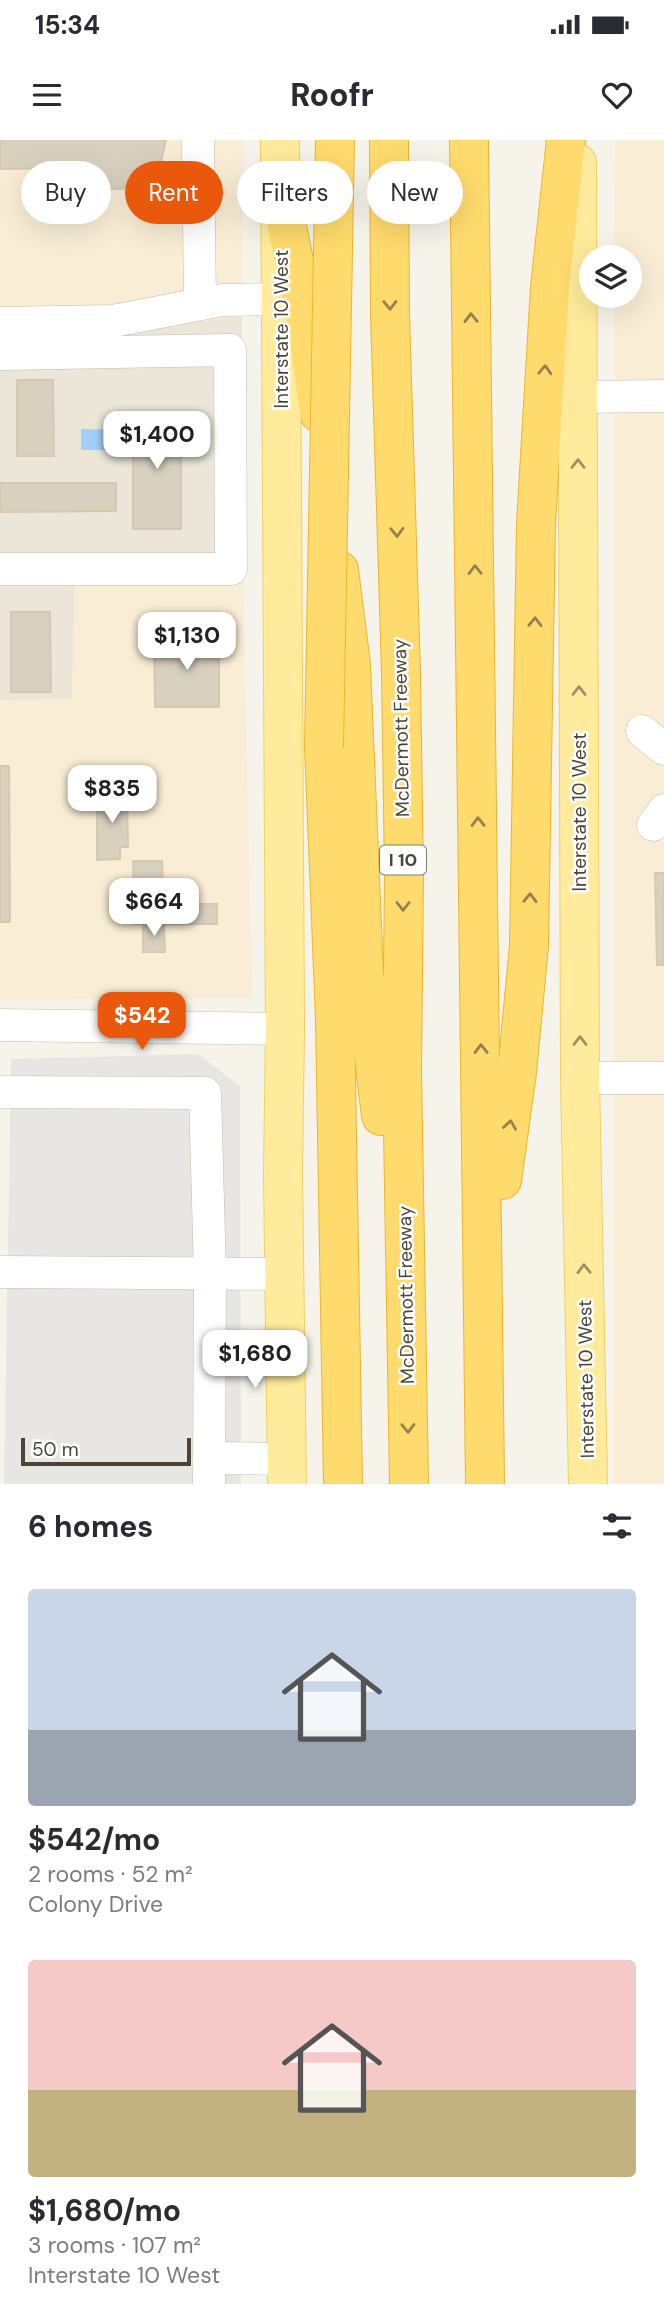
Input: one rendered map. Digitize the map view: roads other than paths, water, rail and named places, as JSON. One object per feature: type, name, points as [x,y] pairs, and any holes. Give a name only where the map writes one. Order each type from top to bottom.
[{"type":"highway","points":[[335,140],[324,747],[335,1018],[343,1484]]},
{"type":"highway","name":"McDermott Freeway","points":[[390,140],[390,314],[404,876],[402,1070],[409,1484]]},
{"type":"highway","points":[[469,140],[485,1484]]},
{"type":"highway","points":[[483,1313],[517,1072],[529,946],[536,523],[550,287],[566,140]]},
{"type":"highway","points":[[287,224],[307,326],[351,665],[363,974],[406,1316]]},
{"type":"main road","name":"Interstate 10 West","points":[[280,140],[280,161]]},
{"type":"main road","name":"Interstate 10 West","points":[[577,140],[580,1078],[588,1484]]},
{"type":"main road","name":"Interstate 10 West","points":[[281,224],[285,1029],[283,1274],[286,1471]]},
{"type":"street","points":[[198,140],[200,304]]},
{"type":"street","points":[[0,323],[113,321],[222,300],[281,299]]},
{"type":"street","points":[[0,354],[230,351],[231,569],[0,569]]},
{"type":"street","points":[[578,397],[664,396]]},
{"type":"street","points":[[0,1026],[285,1029]]},
{"type":"street","points":[[580,1078],[664,1078]]},
{"type":"street","points":[[0,1092],[205,1093],[210,1273],[209,1471],[286,1471]]},
{"type":"street","points":[[0,1272],[283,1274]]},
{"type":"water","points":[[81,429],[119,430],[119,450],[81,450]]}]
